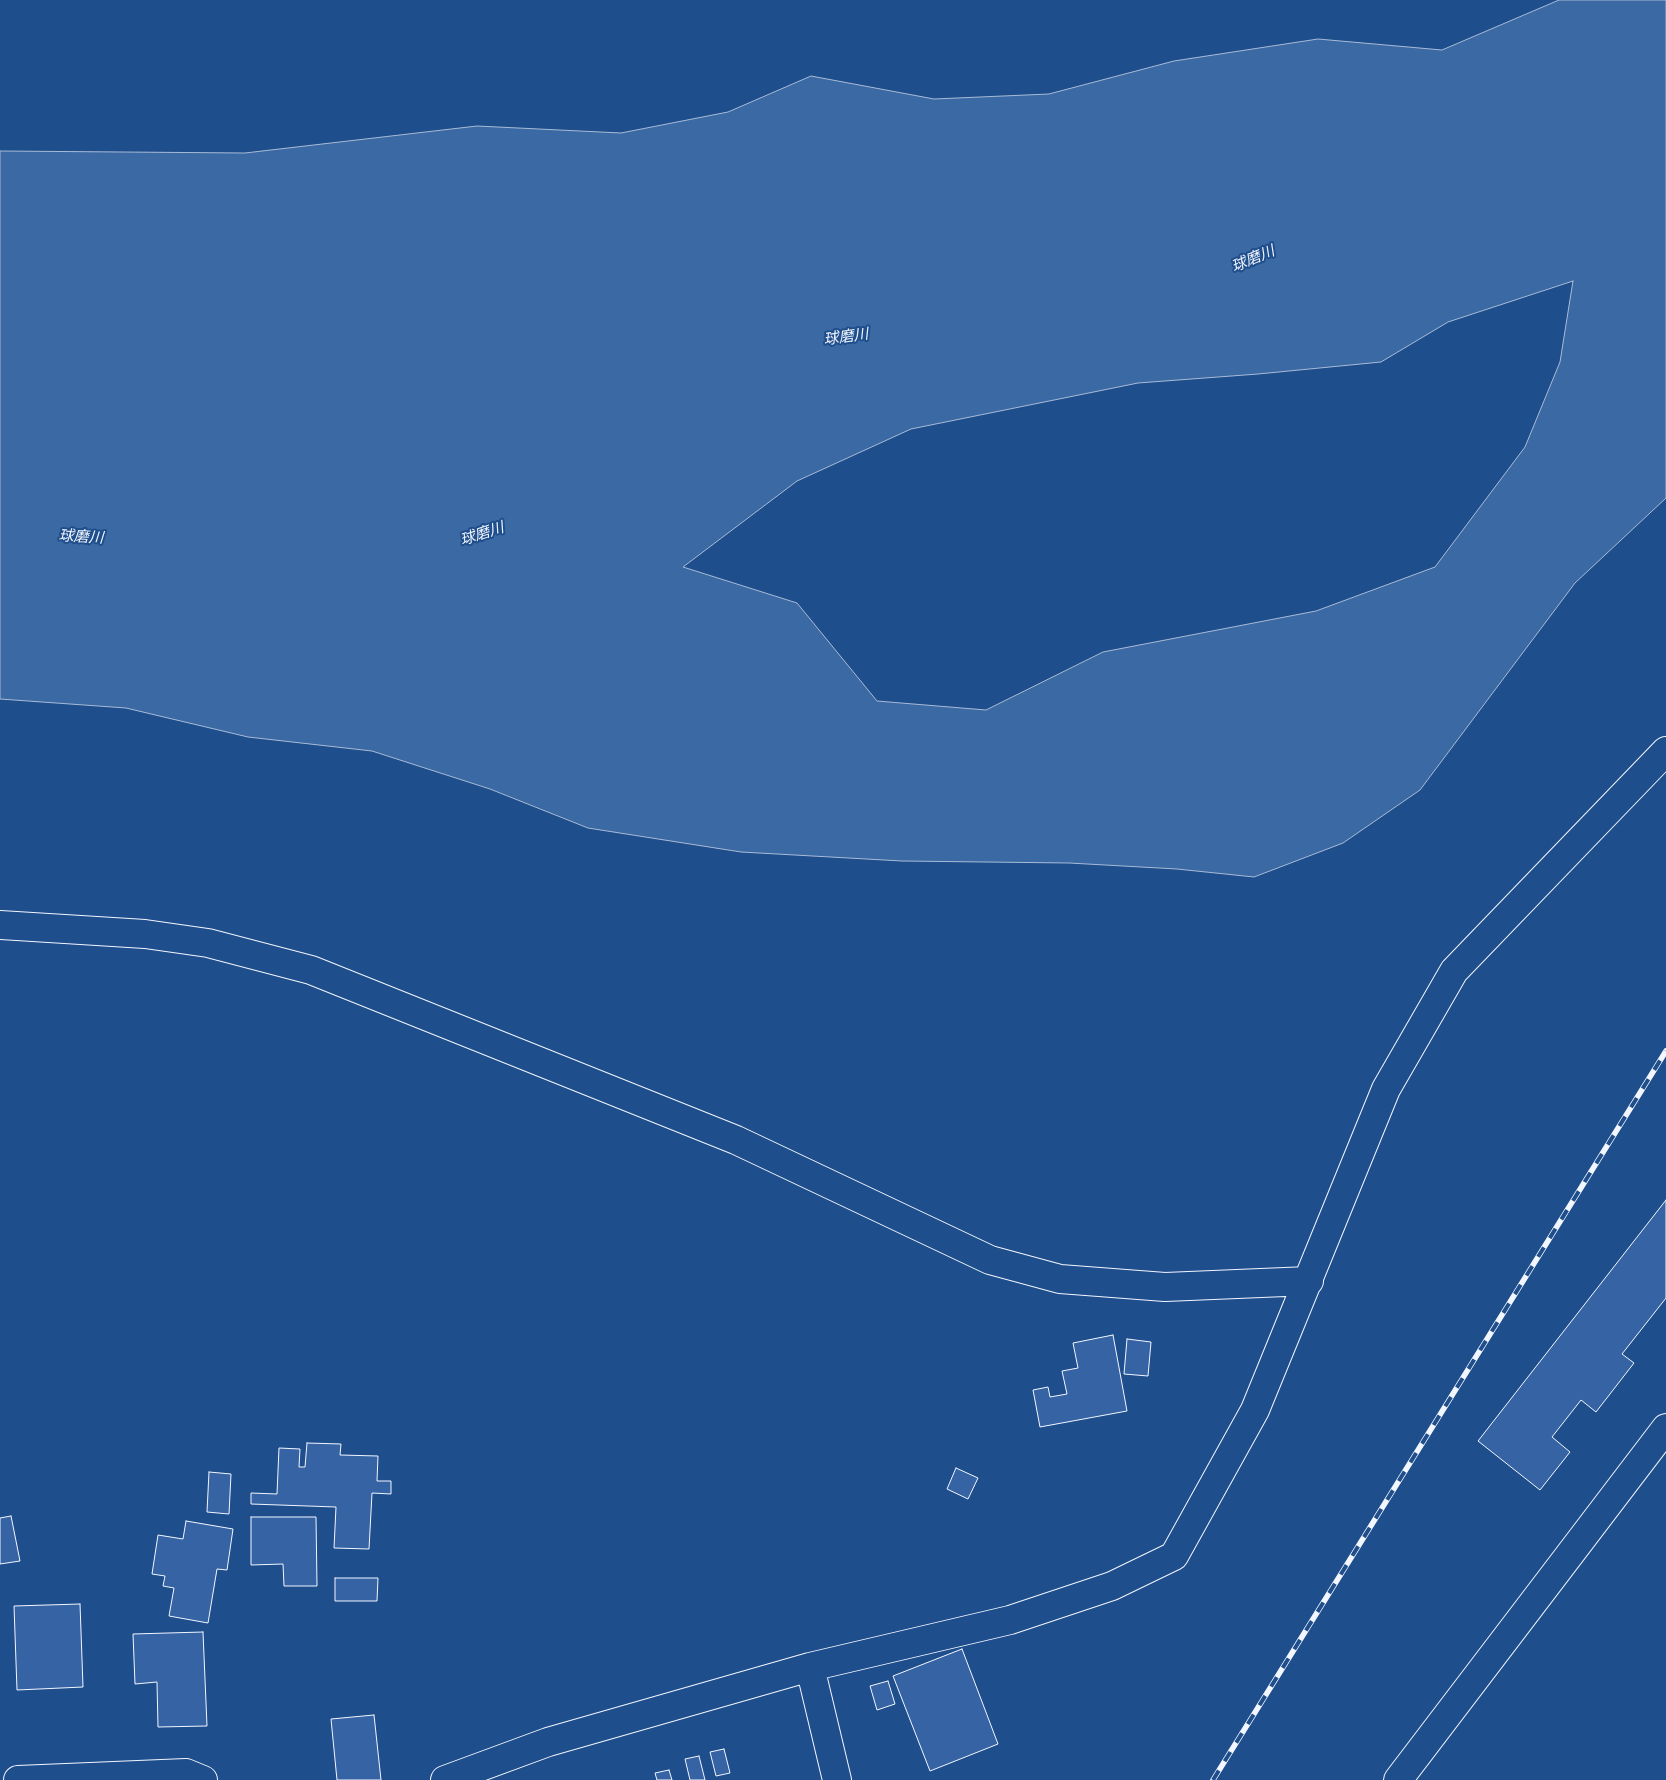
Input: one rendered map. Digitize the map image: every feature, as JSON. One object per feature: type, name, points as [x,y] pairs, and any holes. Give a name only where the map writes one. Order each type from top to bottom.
[{"type":"street","points":[[445,1780],[548,1742],[810,1667],[1010,1620],[1112,1586],[1174,1556],[1255,1410],[1386,1089],[1454,971],[1666,751]]},
{"type":"street","points":[[0,925],[145,934],[208,943],[311,970],[736,1140],[999,1262],[1060,1279],[1165,1288],[1308,1281]]},
{"type":"street","points":[[1398,1780],[1666,1428]]},
{"type":"street","points":[[810,1667],[837,1780]]},
{"type":"street","points":[[18,1780],[186,1773],[203,1780]]},
{"type":"water","name":"球磨川","points":[[1559,0],[1666,0],[1666,498],[1575,583],[1420,790],[1343,843],[1254,877],[1177,869],[1069,863],[902,861],[741,852],[588,828],[490,789],[372,751],[248,737],[126,708],[0,699],[0,151],[245,153],[477,126],[621,133],[728,112],[811,76],[934,99],[1049,94],[1174,61],[1318,39],[1442,50]],"holes":[[[1573,281],[1560,362],[1525,447],[1435,567],[1316,611],[1103,652],[986,710],[877,701],[797,603],[683,567],[797,481],[911,429],[1138,383],[1381,362],[1448,322]]]},
{"type":"building","points":[[1666,1200],[1666,1298],[1622,1354],[1634,1363],[1596,1412],[1581,1400],[1552,1437],[1570,1452],[1540,1490],[1478,1441]]},
{"type":"building","points":[[1113,1335],[1127,1411],[1040,1427],[1033,1390],[1048,1387],[1050,1397],[1067,1394],[1062,1371],[1078,1368],[1073,1343]]},
{"type":"building","points":[[1127,1339],[1151,1342],[1148,1376],[1124,1374]]},
{"type":"building","points":[[307,1443],[341,1444],[340,1455],[378,1456],[377,1481],[391,1481],[391,1494],[372,1493],[369,1549],[334,1548],[336,1507],[251,1504],[251,1493],[277,1494],[279,1448],[300,1449],[299,1467],[305,1467]]},
{"type":"building","points":[[956,1468],[978,1478],[968,1499],[947,1489]]},
{"type":"building","points":[[209,1472],[231,1474],[229,1514],[207,1512]]},
{"type":"building","points":[[11,1516],[20,1561],[0,1564],[0,1518]]},
{"type":"building","points":[[251,1517],[316,1517],[317,1586],[284,1586],[283,1564],[251,1565]]},
{"type":"building","points":[[186,1521],[233,1529],[227,1570],[217,1569],[208,1623],[169,1616],[174,1588],[163,1586],[165,1576],[152,1574],[158,1535],[183,1539]]},
{"type":"building","points":[[335,1578],[378,1578],[377,1601],[335,1601]]},
{"type":"building","points":[[80,1604],[83,1687],[17,1690],[14,1606]]},
{"type":"building","points":[[203,1632],[207,1726],[158,1727],[157,1682],[135,1684],[133,1634]]},
{"type":"building","points":[[962,1649],[998,1744],[930,1771],[893,1676]]},
{"type":"building","points":[[888,1681],[895,1704],[877,1710],[870,1686]]},
{"type":"building","points":[[374,1715],[381,1780],[337,1780],[331,1719]]},
{"type":"building","points":[[724,1749],[730,1773],[716,1776],[710,1752]]},
{"type":"building","points":[[699,1756],[705,1780],[690,1780],[685,1759]]},
{"type":"building","points":[[669,1770],[672,1780],[657,1780],[655,1773]]},
{"type":"railway","points":[[1213,1780],[1666,1051]]}]
